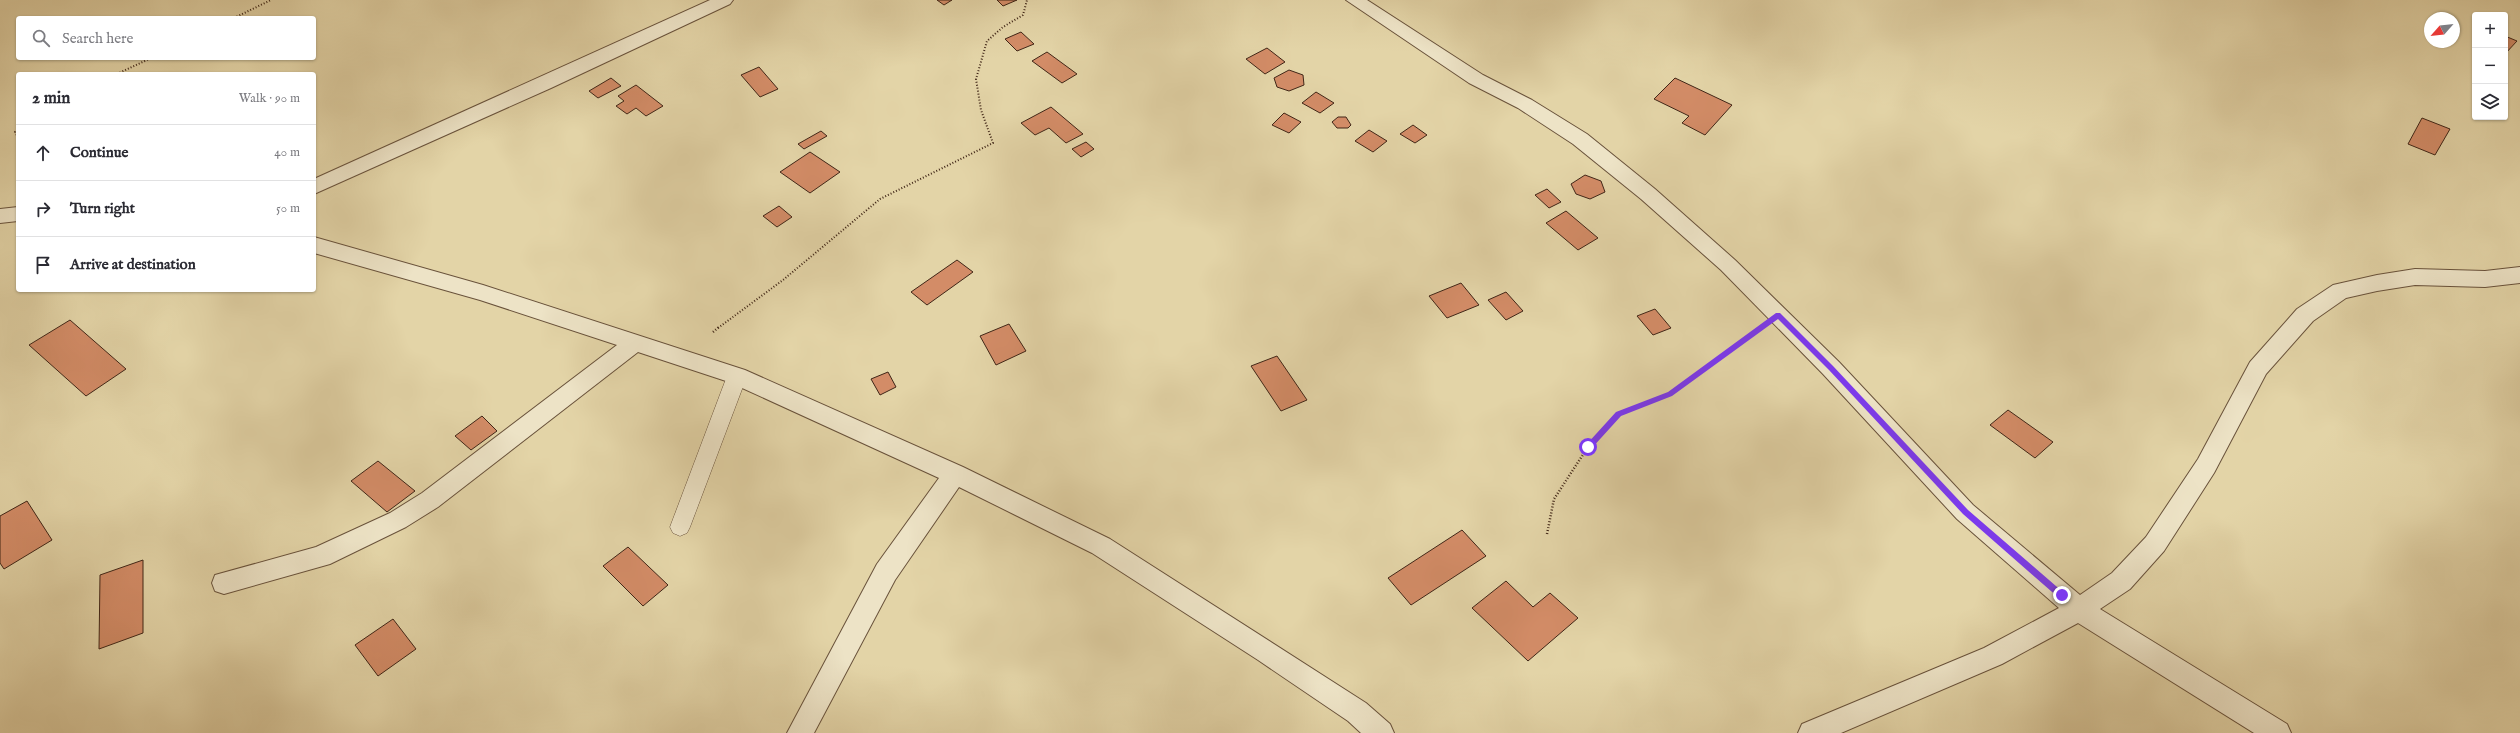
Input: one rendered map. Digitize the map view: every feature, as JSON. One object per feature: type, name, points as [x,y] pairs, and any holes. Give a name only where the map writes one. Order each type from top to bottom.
[{"type":"street","points":[[316,186],[544,84],[724,0]]},
{"type":"street","points":[[1355,0],[1469,75],[1525,104],[1580,139],[1654,199],[1728,265],[1831,368],[1965,512],[2079,610],[2278,733]]},
{"type":"street","points":[[0,216],[16,214]]},
{"type":"street","points":[[316,246],[483,293],[737,376],[955,474],[1101,546],[1267,652],[1357,712],[1381,733]]},
{"type":"street","points":[[1811,733],[1993,656],[2079,610],[2121,581],[2155,544],[2206,466],[2258,368],[2305,315],[2340,291],[2415,277],[2485,279],[2520,275]]},
{"type":"street","points":[[224,584],[321,556],[398,520],[430,500],[635,343]]},
{"type":"street","points":[[800,733],[886,572],[955,474]]},
{"type":"lane","points":[[680,526],[737,376]]},
{"type":"path","points":[[238,16],[271,0]]},
{"type":"path","points":[[679,357],[783,280],[880,199],[953,161],[993,143],[981,110],[976,79],[987,41],[1003,27],[1023,15],[1026,0]]},
{"type":"path","points":[[121,72],[147,60]]},
{"type":"path","points":[[1547,534],[1554,499],[1588,447],[1618,414],[1670,394],[1778,315]]},
{"type":"building","points":[[937,0],[952,0],[944,5]]},
{"type":"building","points":[[997,0],[1017,0],[1003,6]]},
{"type":"building","points":[[1021,32],[1034,44],[1017,51],[1005,39]]},
{"type":"building","points":[[2508,37],[2517,41],[2508,51]]},
{"type":"building","points":[[1267,48],[1285,62],[1265,74],[1246,59]]},
{"type":"building","points":[[1047,52],[1077,74],[1062,83],[1032,61]]},
{"type":"building","points":[[759,67],[778,89],[760,97],[741,75]]},
{"type":"building","points":[[1289,70],[1303,75],[1304,85],[1289,91],[1277,87],[1274,78]]},
{"type":"building","points":[[611,78],[621,86],[598,98],[589,91]]},
{"type":"building","points":[[1675,78],[1732,105],[1705,135],[1682,123],[1689,116],[1654,99]]},
{"type":"building","points":[[636,85],[663,106],[646,116],[636,108],[627,114],[616,106],[624,101],[618,96]]},
{"type":"building","points":[[1316,92],[1334,103],[1320,113],[1302,103]]},
{"type":"building","points":[[1051,107],[1083,134],[1066,143],[1049,128],[1035,135],[1021,123]]},
{"type":"building","points":[[1284,113],[1301,122],[1289,133],[1272,125]]},
{"type":"building","points":[[1338,117],[1346,117],[1351,125],[1348,128],[1337,128],[1332,122]]},
{"type":"building","points":[[2422,118],[2450,129],[2435,155],[2408,144]]},
{"type":"building","points":[[1413,125],[1427,135],[1415,143],[1400,134]]},
{"type":"building","points":[[1369,130],[1387,141],[1373,152],[1355,141]]},
{"type":"building","points":[[821,131],[827,136],[804,149],[798,144]]},
{"type":"building","points":[[1086,142],[1094,149],[1081,157],[1072,149]]},
{"type":"building","points":[[810,152],[840,172],[810,193],[780,172]]},
{"type":"building","points":[[1585,175],[1601,181],[1605,192],[1590,199],[1576,194],[1571,184]]},
{"type":"building","points":[[1547,189],[1561,202],[1549,208],[1535,195]]},
{"type":"building","points":[[779,206],[792,217],[777,227],[763,216]]},
{"type":"building","points":[[1566,211],[1598,238],[1578,250],[1546,223]]},
{"type":"building","points":[[957,260],[973,272],[927,305],[911,292]]},
{"type":"building","points":[[1461,283],[1479,305],[1447,318],[1429,296]]},
{"type":"building","points":[[1506,292],[1523,311],[1506,320],[1488,300]]},
{"type":"building","points":[[1655,309],[1671,328],[1653,335],[1637,316]]},
{"type":"building","points":[[70,320],[126,369],[86,396],[29,345]]},
{"type":"building","points":[[1009,324],[1026,351],[996,365],[980,336]]},
{"type":"building","points":[[1277,356],[1307,400],[1281,411],[1251,366]]},
{"type":"building","points":[[888,372],[896,387],[880,395],[871,379]]},
{"type":"building","points":[[2008,410],[2053,442],[2035,458],[1990,425]]},
{"type":"building","points":[[482,416],[497,431],[471,450],[455,436]]},
{"type":"building","points":[[378,461],[415,491],[387,512],[351,481]]},
{"type":"building","points":[[27,501],[52,540],[4,569],[0,563],[0,516]]},
{"type":"building","points":[[1462,530],[1486,556],[1411,605],[1388,578]]},
{"type":"building","points":[[628,547],[668,585],[643,606],[603,566]]},
{"type":"building","points":[[143,560],[143,633],[99,649],[100,575]]},
{"type":"building","points":[[1506,581],[1533,607],[1550,593],[1578,618],[1528,661],[1472,608]]},
{"type":"building","points":[[393,619],[416,649],[378,676],[355,645]]},
{"type":"route","points":[[1588,447],[1618,414],[1670,394],[1778,315],[1831,368],[1965,512],[2062,595]]}]
